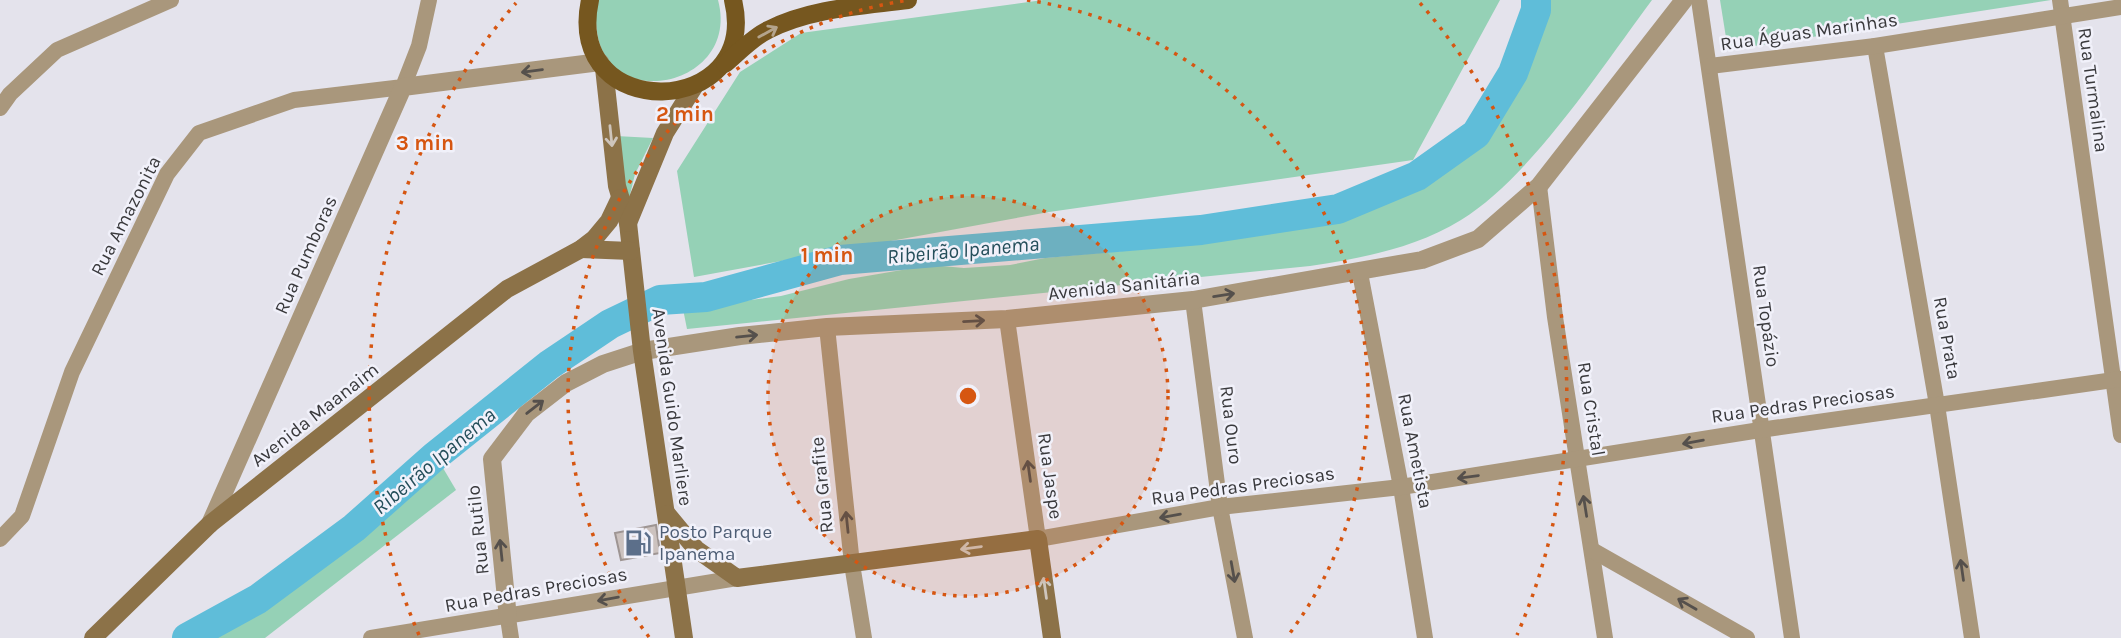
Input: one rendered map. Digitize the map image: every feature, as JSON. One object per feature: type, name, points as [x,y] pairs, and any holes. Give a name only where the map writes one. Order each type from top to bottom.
[{"type":"main road","points":[[590,0],[587,30],[602,65],[619,81],[646,92],[676,93],[694,87],[766,30],[803,17],[843,8],[908,0]]},
{"type":"main road","points":[[714,73],[732,47],[737,16],[733,0]]},
{"type":"main road","name":"Avenida Guido Marliere","points":[[602,65],[620,198],[628,223],[648,392],[684,638]]},
{"type":"main road","name":"Avenida Guido Marliere","points":[[628,223],[665,133],[694,87]]},
{"type":"main road","name":"Avenida Maanaim","points":[[93,638],[210,524],[507,289],[556,260],[581,249],[603,230],[620,198]]},
{"type":"main road","name":"Avenida Maanaim","points":[[581,249],[632,259]]},
{"type":"main road","points":[[665,512],[696,548],[737,578]]},
{"type":"main road","name":"Rua Pedras Preciosas","points":[[737,578],[1038,539]]},
{"type":"main road","name":"Rua Jaspe","points":[[1038,539],[1052,638]]},
{"type":"street","points":[[0,108],[10,94],[57,50],[171,0]]},
{"type":"street","name":"Rua Pumboras","points":[[210,524],[403,87],[419,46],[429,0]]},
{"type":"street","name":"Avenida Sanitária","points":[[492,459],[526,414],[566,383],[603,364],[643,351],[827,327],[1007,319],[1194,300],[1422,260],[1478,239],[1539,186],[1684,0]]},
{"type":"street","name":"Rua Topázio","points":[[1699,0],[1792,638]]},
{"type":"street","name":"Rua Águas Marinhas","points":[[1710,66],[1875,46],[2061,8],[2121,7]]},
{"type":"street","name":"Rua Turmalina","points":[[2061,8],[2117,379],[2121,435]]},
{"type":"street","name":"Rua Prata","points":[[1875,46],[1937,405],[1972,638]]},
{"type":"street","name":"Rua Amazonita","points":[[0,540],[22,516],[72,372],[167,174],[199,133],[294,100],[602,65]]},
{"type":"street","name":"Rua Cristal","points":[[1539,186],[1605,638]]},
{"type":"street","name":"Rua Ametista","points":[[1360,273],[1401,487],[1426,638]]},
{"type":"street","name":"Rua Ouro","points":[[1194,300],[1220,507],[1245,638]]},
{"type":"street","name":"Rua Jaspe","points":[[1007,319],[1038,539]]},
{"type":"street","name":"Rua Grafite","points":[[827,327],[852,564],[864,638]]},
{"type":"street","name":"Rua Pedras Preciosas","points":[[1038,539],[1220,507],[1401,487],[1760,430],[2117,379]]},
{"type":"street","name":"Rua Rutilo","points":[[492,459],[511,638]]},
{"type":"street","points":[[1592,550],[1746,638]]},
{"type":"street","name":"Rua Pedras Preciosas","points":[[371,638],[508,618],[737,578]]},
{"type":"green space","points":[[597,0],[718,0],[720,29],[710,53],[693,69],[671,79],[647,81],[624,74],[607,58],[597,32]]},
{"type":"green space","points":[[1043,0],[1500,0],[1413,160],[1049,212],[694,277],[677,171],[740,72],[801,33]]},
{"type":"green space","points":[[1550,0],[1652,0],[1564,119],[1513,177],[1461,220],[1407,245],[1310,266],[687,329],[683,309],[781,296],[849,279],[931,265],[964,268],[1010,265],[1045,258],[1219,241],[1340,217],[1396,197],[1446,170],[1489,135],[1509,107],[1527,71]]},
{"type":"green space","points":[[1720,0],[2051,0],[1728,50]]},
{"type":"green space","points":[[616,136],[653,138],[635,174],[627,207]]},
{"type":"green space","points":[[443,468],[456,490],[265,638],[211,638]]},
{"type":"building","name":"Posto Parque Ipanema","points":[[656,525],[660,553],[621,560],[615,533]]},
{"type":"waterway","name":"Ribeirão Ipanema","points":[[187,638],[258,599],[354,528],[434,457],[549,365],[610,324],[660,300],[706,297],[840,260],[1201,230],[1338,209],[1417,176],[1476,134],[1513,73],[1536,10],[1536,0]]},
{"type":"place","name":"Posto Parque Ipanema","points":[[638,543]]}]
